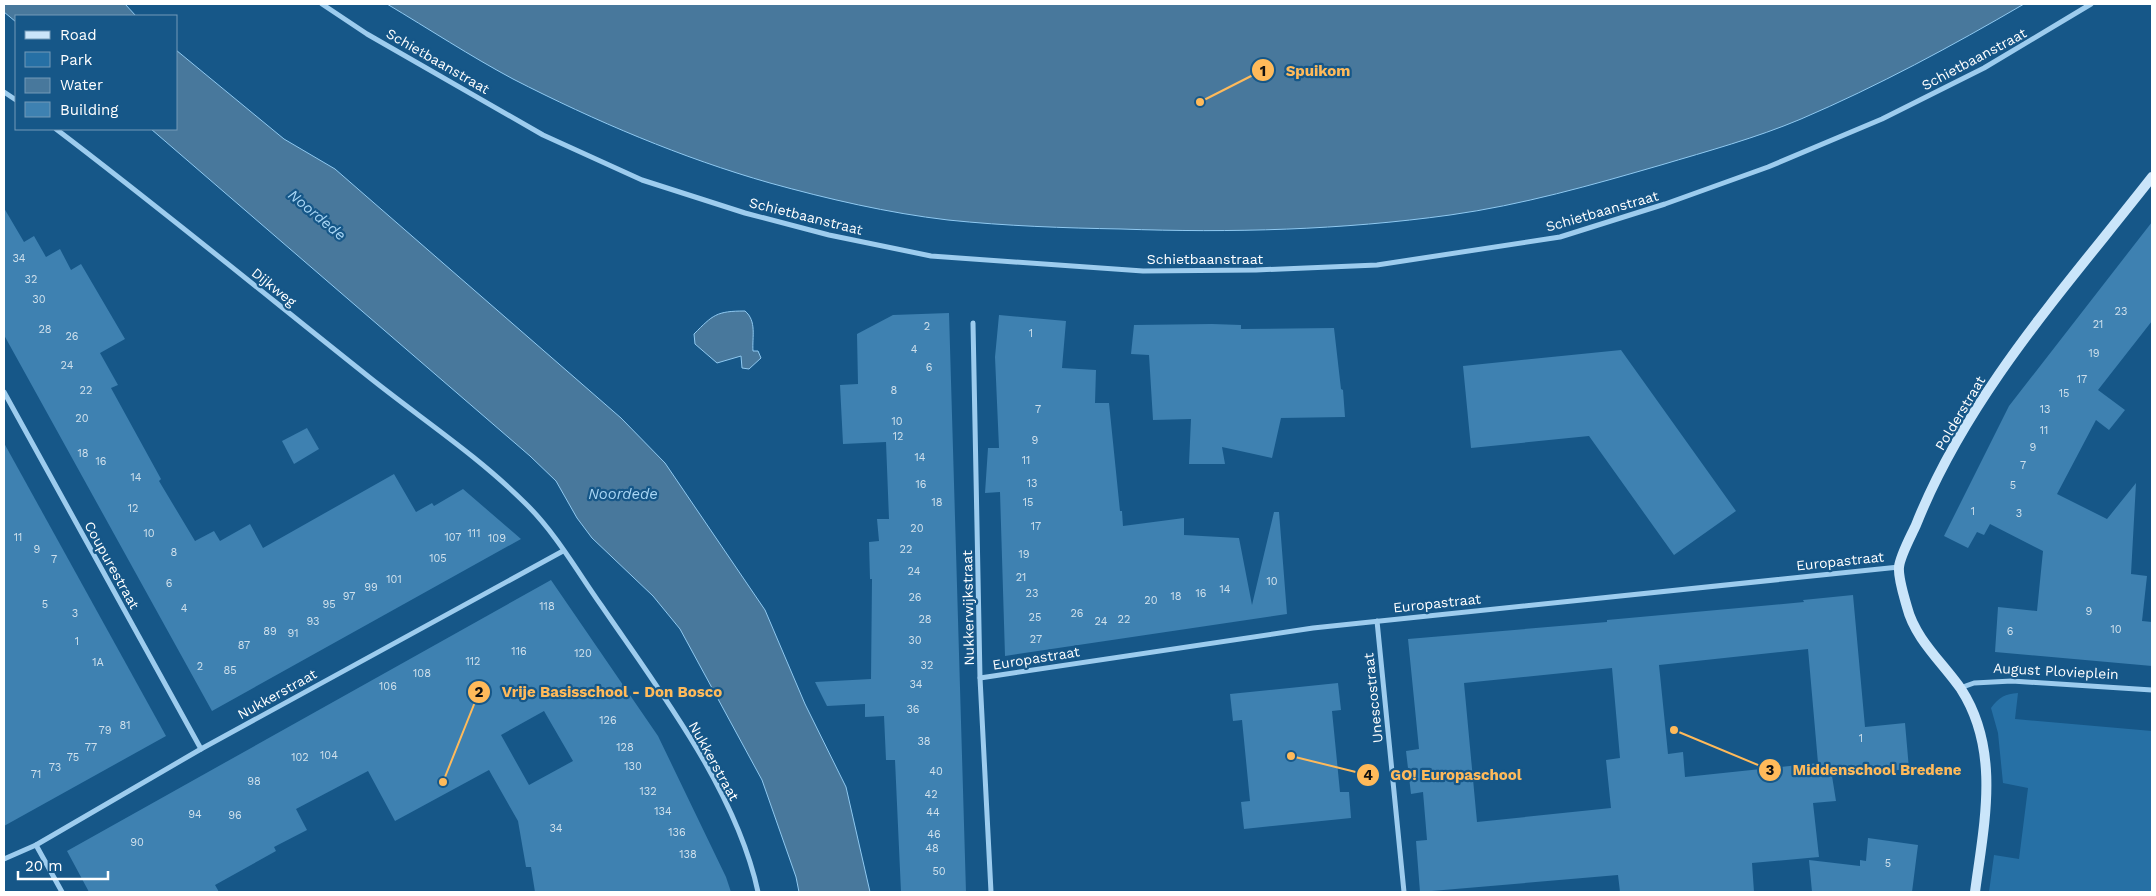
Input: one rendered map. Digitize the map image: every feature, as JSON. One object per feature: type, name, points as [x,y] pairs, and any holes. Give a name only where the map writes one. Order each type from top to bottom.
[{"type":"street","name":"Schietbaanstraat","points":[[322,4],[367,34],[543,134],[642,180],[745,214],[829,235],[931,256],[1152,271],[1256,270],[1377,265],[1560,237],[1666,204],[1768,168],[1882,120],[1984,68],[2091,4]]},
{"type":"street","points":[[4,92],[15,99]]},
{"type":"street","name":"Dijkweg","points":[[57,130],[478,462]]},
{"type":"street","name":"Polderstraat","points":[[1899,567],[1925,502],[1978,404],[2014,353],[2152,177]]},
{"type":"street","name":"Nukkerwijkstraat","points":[[973,323],[980,678],[991,892]]},
{"type":"street","name":"Coupurestraat","points":[[4,392],[201,749]]},
{"type":"street","name":"Nukkerstraat","points":[[478,462],[536,514],[670,706],[736,826],[754,871],[758,892]]},
{"type":"street","name":"Nukkerstraat","points":[[4,859],[36,845],[201,749],[563,551]]},
{"type":"street","points":[[1899,567],[1907,609],[1915,627],[1960,688],[1977,720],[1982,738],[1987,779],[1987,800],[1975,892]]},
{"type":"street","name":"Europastraat","points":[[980,678],[1313,628],[1899,567]]},
{"type":"street","name":"Unescostraat","points":[[1377,621],[1404,892]]},
{"type":"street","name":"August Plovieplein","points":[[1960,688],[1974,683],[2012,681],[2152,690]]},
{"type":"street","points":[[36,845],[62,892]]},
{"type":"green space","points":[[2018,693],[2015,719],[2152,731],[2152,892],[1989,892],[1994,855],[2019,859],[2028,788],[2003,783],[1998,733],[1991,708],[2003,697]]},
{"type":"water","points":[[4,4],[125,4],[135,15],[15,15],[15,21],[4,12]]},
{"type":"water","points":[[387,4],[2024,4],[1914,65],[1801,119],[1732,144],[1609,180],[1530,200],[1450,215],[1327,227],[1204,231],[1057,227],[948,220],[858,205],[770,183],[704,162],[607,124],[513,79]]},
{"type":"water","name":"Noordede","points":[[178,52],[284,139],[335,169],[621,418],[665,463],[765,610],[805,704],[846,787],[870,892],[799,892],[796,877],[762,780],[680,629],[653,596],[592,538],[577,518],[556,481],[530,456],[152,130],[178,130]]},
{"type":"water","points":[[745,311],[753,324],[753,351],[758,351],[761,358],[749,369],[742,368],[741,356],[717,363],[695,344],[694,334],[711,318],[721,313]]},
{"type":"building","points":[[4,208],[24,242],[34,236],[46,257],[60,249],[71,270],[81,264],[125,339],[100,353],[118,385],[111,388],[161,479],[159,481],[195,541],[214,531],[220,541],[250,524],[263,548],[394,474],[416,512],[432,503],[434,506],[463,489],[521,539],[212,711],[4,335]]},
{"type":"building","points":[[2152,222],[2152,321],[2098,390],[2125,410],[2109,430],[2096,420],[2057,494],[2107,519],[2136,483],[2131,574],[2147,576],[2142,621],[2152,622],[2152,666],[1995,652],[1998,607],[2037,611],[2043,551],[1990,524],[1984,535],[1977,532],[1968,548],[1944,536],[2009,406]]},
{"type":"building","points":[[949,313],[966,892],[901,892],[895,760],[886,760],[884,716],[865,717],[865,704],[827,706],[815,682],[871,679],[872,579],[870,579],[869,542],[879,541],[877,519],[889,519],[886,442],[843,444],[840,385],[858,384],[857,334],[893,315]]},
{"type":"building","points":[[999,315],[1066,321],[1062,368],[1096,370],[1095,403],[1109,403],[1123,526],[1184,518],[1184,535],[1239,538],[1252,605],[1274,512],[1279,512],[1287,614],[1005,656],[1000,492],[985,493],[988,448],[999,448],[995,357]]},
{"type":"building","points":[[1134,325],[1241,325],[1241,329],[1334,328],[1345,417],[1281,418],[1272,458],[1222,447],[1225,464],[1189,464],[1191,419],[1153,420],[1149,355],[1131,354]]},
{"type":"building","points":[[1621,350],[1736,511],[1674,555],[1589,436],[1471,448],[1463,366]]},
{"type":"building","points":[[307,428],[319,449],[294,464],[282,441]]},
{"type":"building","points":[[4,443],[166,736],[4,826]]},
{"type":"building","points":[[551,580],[658,736],[726,877],[731,892],[535,892],[531,867],[526,867],[518,821],[489,770],[395,821],[368,771],[296,809],[307,830],[274,847],[276,851],[215,885],[219,892],[89,892],[67,851]],"holes":[[[544,711],[573,761],[529,785],[501,735]]]},
{"type":"building","points":[[1853,595],[1865,727],[1905,723],[1909,769],[1832,776],[1836,801],[1813,803],[1819,857],[1752,863],[1754,892],[1620,892],[1618,875],[1420,892],[1416,841],[1427,840],[1423,792],[1411,794],[1406,751],[1419,749],[1408,639],[1607,622],[1607,620],[1804,602],[1803,600]],"holes":[[[1808,649],[1818,763],[1685,777],[1683,752],[1668,754],[1659,665]],[[1612,668],[1620,758],[1606,760],[1611,808],[1477,822],[1464,683]]]},
{"type":"building","points":[[1338,683],[1341,710],[1332,711],[1340,792],[1349,792],[1351,818],[1244,829],[1241,802],[1250,801],[1242,720],[1233,721],[1230,694]]},
{"type":"building","points":[[1868,838],[1918,845],[1912,892],[1812,892],[1809,860],[1860,866],[1860,860],[1866,861]]},
{"type":"place","name":"Spuikom","points":[[1200,102]]},
{"type":"place","name":"Middenschool Bredene","points":[[1674,730]]},
{"type":"place","name":"GO! Europaschool","points":[[1291,756]]},
{"type":"place","name":"Vrije Basisschool - Don Bosco","points":[[443,782]]}]
